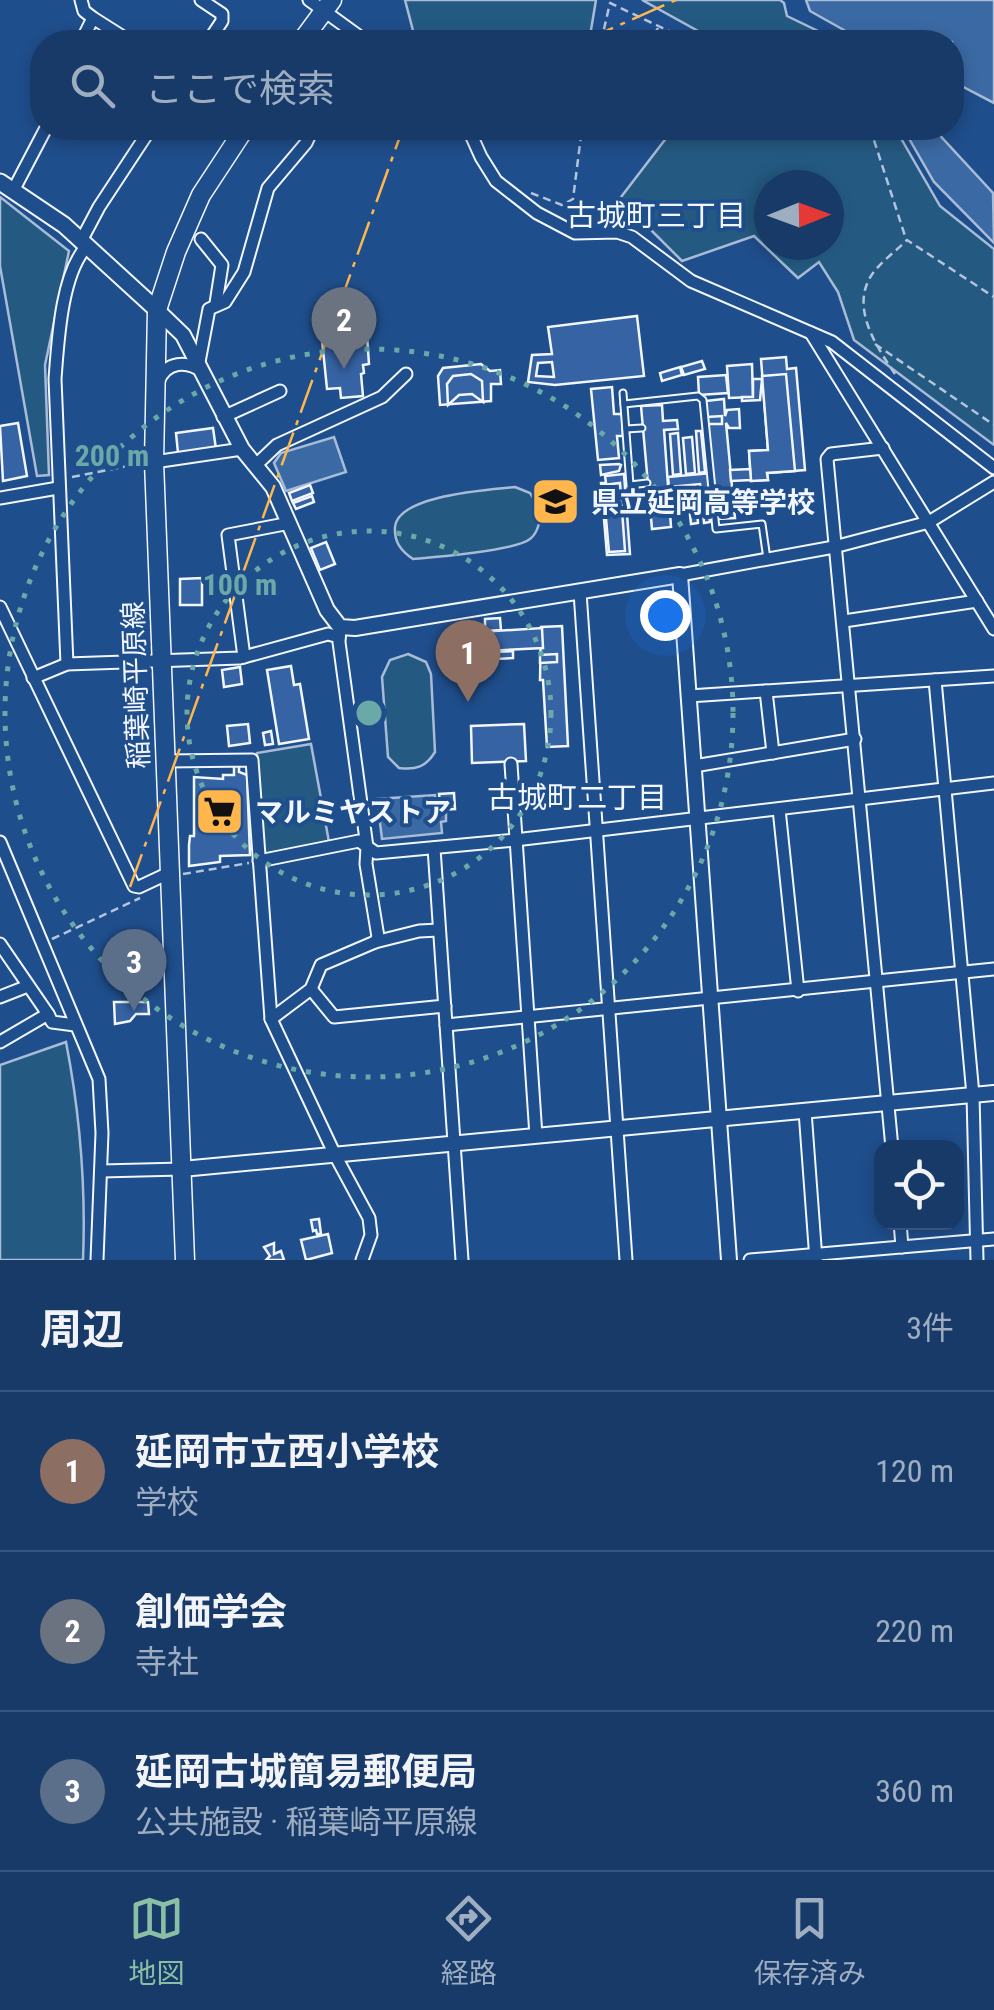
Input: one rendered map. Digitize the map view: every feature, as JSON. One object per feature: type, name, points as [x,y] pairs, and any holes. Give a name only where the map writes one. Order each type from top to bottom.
[{"type":"main road","points":[[307,30],[321,4]]},
{"type":"main road","name":"稲葉崎平原線","points":[[186,1260],[154,462],[158,310],[176,252],[201,195],[236,140]]},
{"type":"main road","points":[[7,185],[84,243],[158,310]]},
{"type":"street","points":[[82,0],[84,11],[112,30]]},
{"type":"street","points":[[200,0],[222,14],[216,30]]},
{"type":"street","points":[[321,4],[352,30]]},
{"type":"street","points":[[88,30],[93,18]]},
{"type":"street","points":[[7,185],[38,140]]},
{"type":"street","points":[[67,664],[58,484],[58,332],[77,257],[99,207],[143,140]]},
{"type":"street","points":[[201,367],[209,309],[224,302],[244,272],[268,188],[307,140]]},
{"type":"street","points":[[473,140],[496,181],[537,213],[575,233],[617,232],[632,237],[691,281],[832,342],[994,468]]},
{"type":"street","points":[[201,239],[222,264],[216,304]]},
{"type":"street","points":[[158,310],[183,334],[242,449],[273,487],[340,632],[378,937],[375,942]]},
{"type":"street","points":[[811,333],[994,629]]},
{"type":"street","points":[[155,394],[160,376],[173,366],[201,367]]},
{"type":"street","points":[[257,464],[277,446],[382,396],[406,374]]},
{"type":"street","points":[[224,417],[280,391]]},
{"type":"street","points":[[883,448],[831,454],[827,458],[891,1140]]},
{"type":"street","points":[[154,462],[242,449]]},
{"type":"street","points":[[34,678],[67,664],[244,657],[355,628],[834,546],[929,522],[994,482]]},
{"type":"street","points":[[0,498],[58,484]]},
{"type":"street","points":[[244,657],[228,535],[290,523]]},
{"type":"street","points":[[680,575],[729,1260]]},
{"type":"street","points":[[580,592],[626,1260]]},
{"type":"street","points":[[844,621],[977,601]]},
{"type":"street","points":[[0,607],[134,886],[171,874]]},
{"type":"street","points":[[689,696],[994,676]]},
{"type":"street","points":[[934,680],[973,1095],[977,1260]]},
{"type":"street","points":[[766,691],[772,753]]},
{"type":"street","points":[[694,766],[855,739]]},
{"type":"street","points":[[166,761],[252,760],[271,1019],[369,1218],[371,1235],[362,1260]]},
{"type":"street","points":[[512,764],[536,1136]]},
{"type":"street","points":[[258,861],[358,842],[376,853],[434,848],[994,784]]},
{"type":"street","points":[[779,808],[798,991]]},
{"type":"street","points":[[0,842],[100,1078],[97,1260]]},
{"type":"street","points":[[434,848],[462,1260]]},
{"type":"street","points":[[271,1019],[311,989],[321,965],[375,942],[439,930]]},
{"type":"street","points":[[0,944],[52,1022],[75,1025]]},
{"type":"street","points":[[446,1025],[994,970]]},
{"type":"street","points":[[0,997],[28,986]]},
{"type":"street","points":[[311,989],[334,1017],[445,1006]]},
{"type":"street","points":[[0,1042],[48,1014]]},
{"type":"street","points":[[101,1171],[335,1155],[994,1093]]},
{"type":"street","points":[[805,1111],[816,1257]]},
{"type":"street","points":[[901,1230],[902,1247]]},
{"type":"street","points":[[750,1260],[994,1239]]},
{"type":"lane","points":[[622,393],[630,485],[647,483]]},
{"type":"lane","points":[[624,404],[698,396],[703,400],[716,528],[762,524],[767,559]]},
{"type":"lane","points":[[626,429],[642,428]]},
{"type":"path","points":[[603,30],[610,3],[666,30]]},
{"type":"path","points":[[656,30],[658,26]]},
{"type":"path","points":[[530,192],[562,206],[573,199],[580,140]]},
{"type":"path","points":[[874,140],[907,240],[994,298]]},
{"type":"path","points":[[899,394],[900,382],[874,343],[862,301],[871,275],[907,240]]},
{"type":"path","points":[[874,343],[994,425]]},
{"type":"path","points":[[58,484],[154,462]]},
{"type":"path","points":[[171,874],[258,861]]},
{"type":"path","points":[[42,944],[139,899]]},
{"type":"shaded area","points":[[405,0],[596,0],[591,30],[413,30]]},
{"type":"shaded area","points":[[642,0],[780,0],[787,16],[816,30],[696,30]]},
{"type":"shaded area","points":[[806,0],[994,0],[994,103],[964,87],[964,30],[844,30],[810,11]]},
{"type":"shaded area","points":[[665,140],[902,140],[940,206],[994,249],[994,445],[854,340],[838,292],[819,262],[798,278],[779,260],[844,260],[844,170],[754,170],[754,236],[682,261],[643,222],[608,214]]},
{"type":"shaded area","points":[[910,140],[944,140],[993,193],[994,243],[934,182]]},
{"type":"shaded area","points":[[0,197],[69,251],[45,365],[49,475],[37,476],[0,266]]},
{"type":"shaded area","points":[[334,437],[346,472],[286,491],[274,463],[281,453]]},
{"type":"shaded area","points":[[515,487],[530,493],[541,510],[535,533],[522,543],[413,559],[397,542],[395,527],[400,516],[411,508],[446,496]]},
{"type":"shaded area","points":[[408,654],[426,662],[431,674],[435,752],[424,764],[405,769],[388,757],[382,677],[390,660]]},
{"type":"shaded area","points":[[311,744],[329,842],[264,854],[257,753]]},
{"type":"shaded area","points":[[435,795],[436,810],[446,812],[446,821],[441,822],[442,833],[382,839],[377,799]]},
{"type":"shaded area","points":[[66,1042],[81,1150],[83,1260],[0,1260],[0,1065]]},
{"type":"building","points":[[637,316],[644,376],[555,385],[528,382],[532,355],[552,354],[548,327]],"holes":[[[552,362],[554,377],[536,376],[538,363]]]},
{"type":"building","points":[[367,336],[369,364],[363,365],[361,374],[363,396],[341,398],[340,388],[327,389],[322,340]]},
{"type":"building","points":[[786,357],[787,369],[796,368],[805,470],[767,473],[768,480],[751,481],[749,451],[768,450],[761,359]]},
{"type":"building","points":[[702,361],[705,369],[684,375],[681,367]]},
{"type":"building","points":[[481,364],[490,371],[500,370],[501,384],[491,384],[491,401],[440,405],[438,376],[443,368]]},
{"type":"building","points":[[752,364],[753,397],[729,398],[727,366]]},
{"type":"building","points":[[680,367],[682,375],[662,381],[660,373]]},
{"type":"building","points":[[471,374],[482,381],[483,402],[472,394],[459,395],[448,405],[447,384],[453,376]]},
{"type":"building","points":[[786,374],[795,471],[767,473],[768,480],[751,481],[749,451],[768,450],[762,376]]},
{"type":"building","points":[[726,375],[728,393],[699,395],[698,377]]},
{"type":"building","points":[[753,379],[762,379],[760,400],[742,401],[742,397],[753,397]]},
{"type":"building","points":[[612,387],[614,414],[622,414],[623,436],[617,436],[619,458],[598,460],[591,389]]},
{"type":"building","points":[[724,399],[725,416],[727,410],[739,409],[740,428],[729,428],[726,423],[735,518],[717,519],[705,401]]},
{"type":"building","points":[[662,405],[663,421],[677,420],[678,429],[664,430],[671,527],[652,529],[641,406]]},
{"type":"building","points":[[722,416],[722,424],[708,424],[707,417]]},
{"type":"building","points":[[18,423],[27,476],[3,481],[0,426]]},
{"type":"building","points":[[213,428],[216,449],[178,453],[176,433]]},
{"type":"building","points":[[696,431],[701,431],[705,472],[699,473]]},
{"type":"building","points":[[678,433],[681,474],[673,475],[670,434]]},
{"type":"building","points":[[692,437],[695,473],[686,474],[683,438]]},
{"type":"building","points":[[619,464],[619,471],[601,475],[600,465]]},
{"type":"building","points":[[750,469],[751,480],[731,481],[730,470]]},
{"type":"building","points":[[712,473],[714,487],[669,487],[668,477]]},
{"type":"building","points":[[624,474],[630,554],[607,555],[601,483],[606,483],[605,476]]},
{"type":"building","points":[[620,483],[625,551],[609,552],[603,485]]},
{"type":"building","points":[[310,485],[313,493],[292,501],[289,493]]},
{"type":"building","points":[[695,486],[698,523],[691,524],[687,487]]},
{"type":"building","points":[[707,491],[710,522],[704,523],[701,492]]},
{"type":"building","points":[[312,496],[314,502],[296,509],[293,503]]},
{"type":"building","points":[[326,542],[335,564],[320,570],[311,548]]},
{"type":"building","points":[[202,578],[202,605],[180,605],[180,579]]},
{"type":"building","points":[[500,618],[501,630],[485,631],[485,619]]},
{"type":"building","points":[[562,626],[568,746],[547,747],[540,680],[541,627]]},
{"type":"building","points":[[542,628],[543,648],[449,653],[448,634]]},
{"type":"building","points":[[479,637],[488,637],[488,651],[479,651]]},
{"type":"building","points":[[513,651],[513,658],[496,659],[496,652]]},
{"type":"building","points":[[557,654],[557,662],[540,663],[540,655]]},
{"type":"building","points":[[291,666],[294,685],[300,684],[309,739],[279,744],[267,670]]},
{"type":"building","points":[[240,667],[242,684],[224,687],[222,670]]},
{"type":"building","points":[[248,724],[250,743],[229,746],[227,726]]},
{"type":"building","points":[[524,724],[526,761],[472,763],[471,726]]},
{"type":"building","points":[[271,731],[273,744],[265,745],[263,733]]},
{"type":"building","name":"マルミヤストア","points":[[234,765],[239,765],[239,772],[247,775],[250,855],[220,856],[220,862],[189,866],[190,836],[194,836],[194,777],[223,779],[223,775],[234,775]]},
{"type":"building","points":[[454,793],[455,809],[441,810],[439,794]]},
{"type":"building","points":[[114,1002],[148,1002],[149,1014],[136,1014],[130,1021],[115,1024]]},
{"type":"building","points":[[319,1219],[321,1234],[317,1234],[311,1220]]},
{"type":"building","points":[[328,1234],[332,1253],[306,1260],[301,1240]]},
{"type":"building","points":[[274,1243],[274,1254],[281,1251],[284,1260],[266,1260],[270,1256],[264,1247]]},
{"type":"power","points":[[608,30],[676,0]]},
{"type":"power","points":[[130,887],[399,140]]},
{"type":"place","name":"創価学会","points":[[344,369]]},
{"type":"place","name":"県立延岡高等学校","points":[[556,502]]},
{"type":"place","name":"延岡市立西小学校","points":[[468,702]]},
{"type":"place","name":"マルミヤストア","points":[[220,812]]},
{"type":"place","name":"延岡古城簡易郵便局","points":[[134,1011]]},
{"type":"district","name":"古城町三丁目","points":[[656,215]]},
{"type":"district","name":"古城町二丁目","points":[[577,797]]}]
